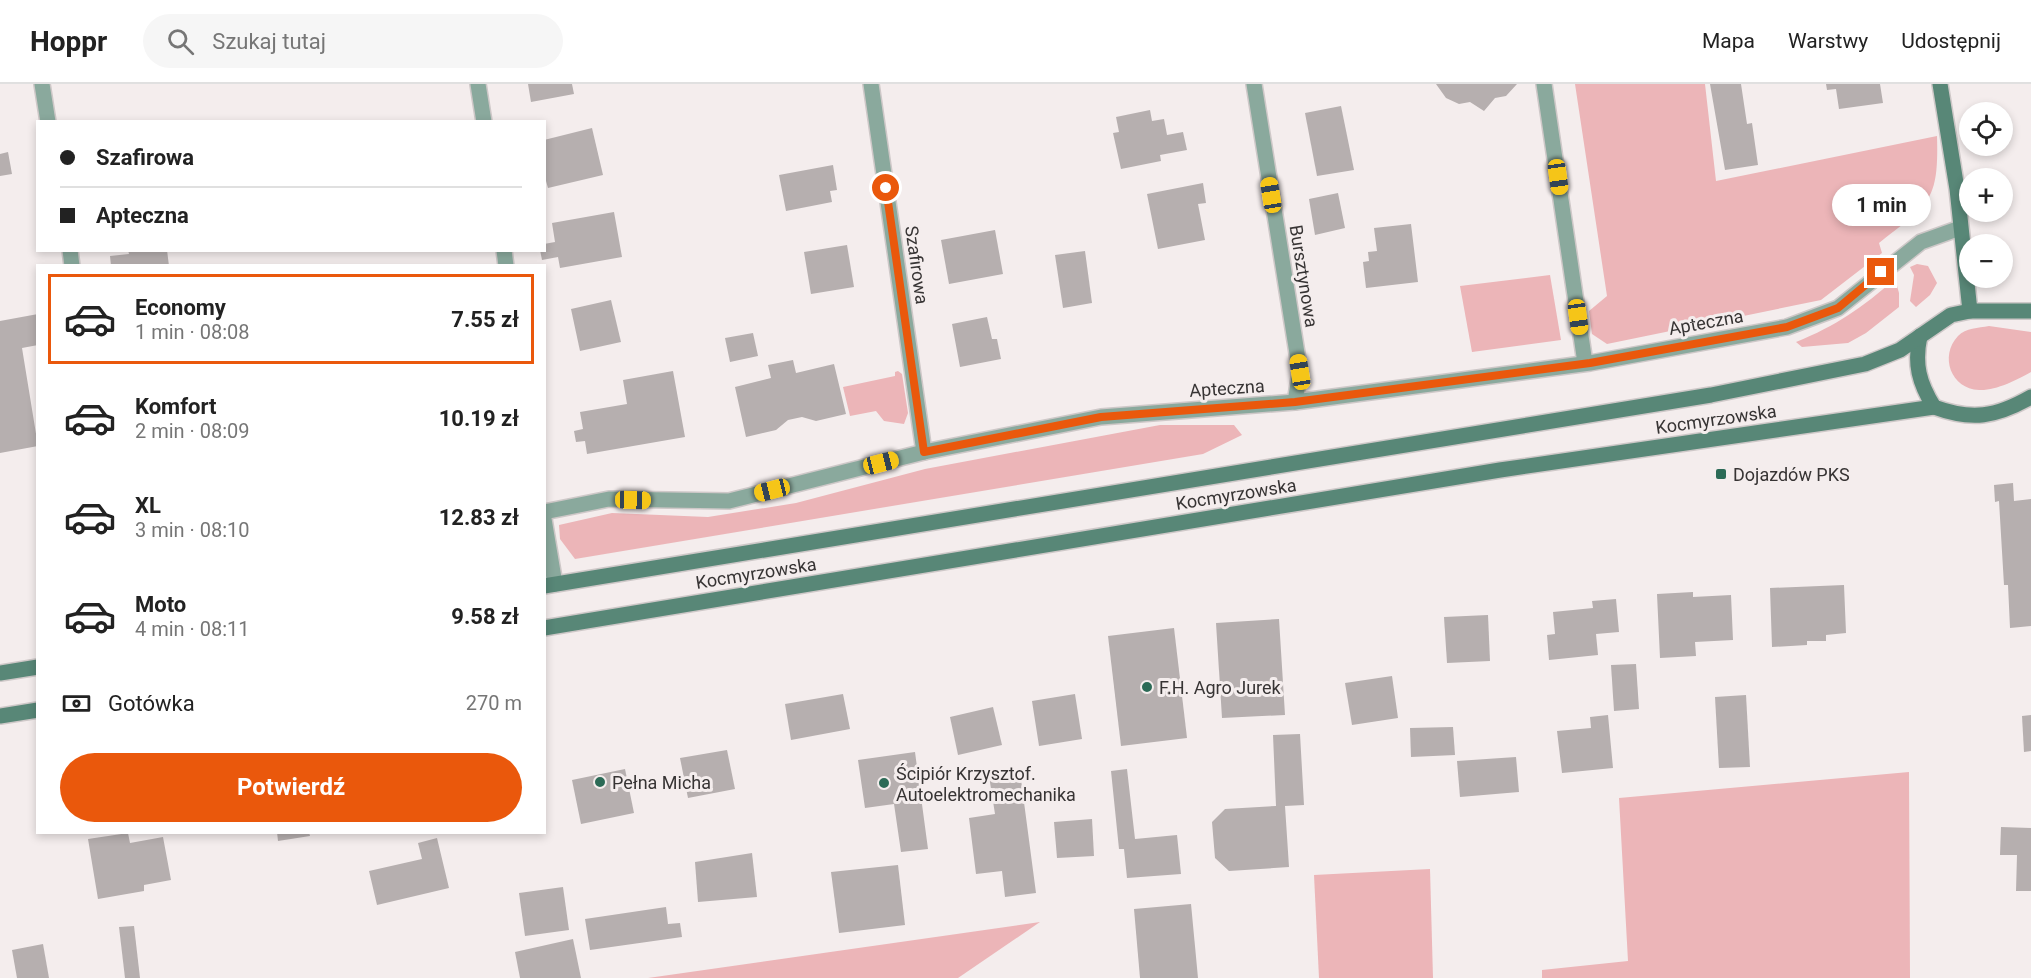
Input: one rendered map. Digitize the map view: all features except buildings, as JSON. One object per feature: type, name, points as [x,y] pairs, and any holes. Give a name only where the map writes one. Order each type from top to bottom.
[{"type":"main road","points":[[1940,84],[1957,189],[1970,311]]},
{"type":"main road","name":"Kocmyrzowska","points":[[550,585],[1722,393],[1865,364],[1900,350],[1951,315],[1970,311],[2031,311]]},
{"type":"main road","points":[[1920,336],[1916,356],[1918,373],[1924,390],[1934,407],[1970,417],[1995,414],[2031,397]]},
{"type":"main road","name":"Kocmyrzowska","points":[[546,628],[1520,467],[1934,407]]},
{"type":"main road","points":[[0,673],[36,667]]},
{"type":"main road","points":[[0,716],[36,710]]},
{"type":"street","points":[[42,84],[48,120]]},
{"type":"street","points":[[478,84],[484,120]]},
{"type":"street","name":"Szafirowa","points":[[871,84],[924,452]]},
{"type":"street","name":"Bursztynowa","points":[[1254,84],[1300,372],[1295,402]]},
{"type":"street","points":[[1544,84],[1584,363]]},
{"type":"street","name":"Apteczna","points":[[546,512],[609,499],[729,501],[924,452],[1101,417],[1295,402],[1584,363],[1787,327],[1838,308],[1921,242],[1960,228]]},
{"type":"street","points":[[546,541],[550,585]]},
{"type":"shaded area","points":[[1575,84],[1705,84],[1716,181],[1937,136],[1936,175],[1933,189],[1920,209],[1879,243],[1882,253],[1821,300],[1607,344],[1592,334],[1589,311],[1607,296]]},
{"type":"shaded area","points":[[1917,264],[1928,266],[1937,283],[1930,295],[1916,307],[1910,301],[1914,275],[1910,267]]},
{"type":"shaded area","points":[[1550,275],[1561,340],[1472,352],[1460,286]]},
{"type":"shaded area","points":[[1895,279],[1899,293],[1899,307],[1866,333],[1848,343],[1802,347],[1796,342],[1848,315]]},
{"type":"shaded area","points":[[1989,326],[2031,332],[2031,372],[1992,389],[1969,388],[1955,378],[1949,362],[1949,353],[1952,344],[1961,333]]},
{"type":"shaded area","points":[[895,372],[902,374],[908,413],[904,424],[884,421],[876,411],[850,416],[843,387],[895,376]]},
{"type":"shaded area","points":[[1160,425],[1234,425],[1242,435],[1203,454],[575,559],[560,539],[559,525],[612,513],[708,517],[796,503],[925,469]]},
{"type":"shaded area","points":[[1909,772],[1910,978],[1542,978],[1542,970],[1628,961],[1619,798]]},
{"type":"shaded area","points":[[1430,869],[1433,978],[1319,978],[1314,875]]},
{"type":"shaded area","points":[[1040,922],[958,978],[648,978]]},
{"type":"place","name":"Dojazdów PKS","points":[[1721,474]]},
{"type":"place","name":"F.H. Agro Jurek","points":[[1147,687]]},
{"type":"place","name":"Pełna Micha","points":[[600,782]]},
{"type":"place","name":"Ścipiór Krzysztof. Autoelektromechanika","points":[[884,783]]},
{"type":"route","points":[[886,188],[924,452],[1101,417],[1295,402],[1590,363],[1787,327],[1838,308],[1881,272]]}]
